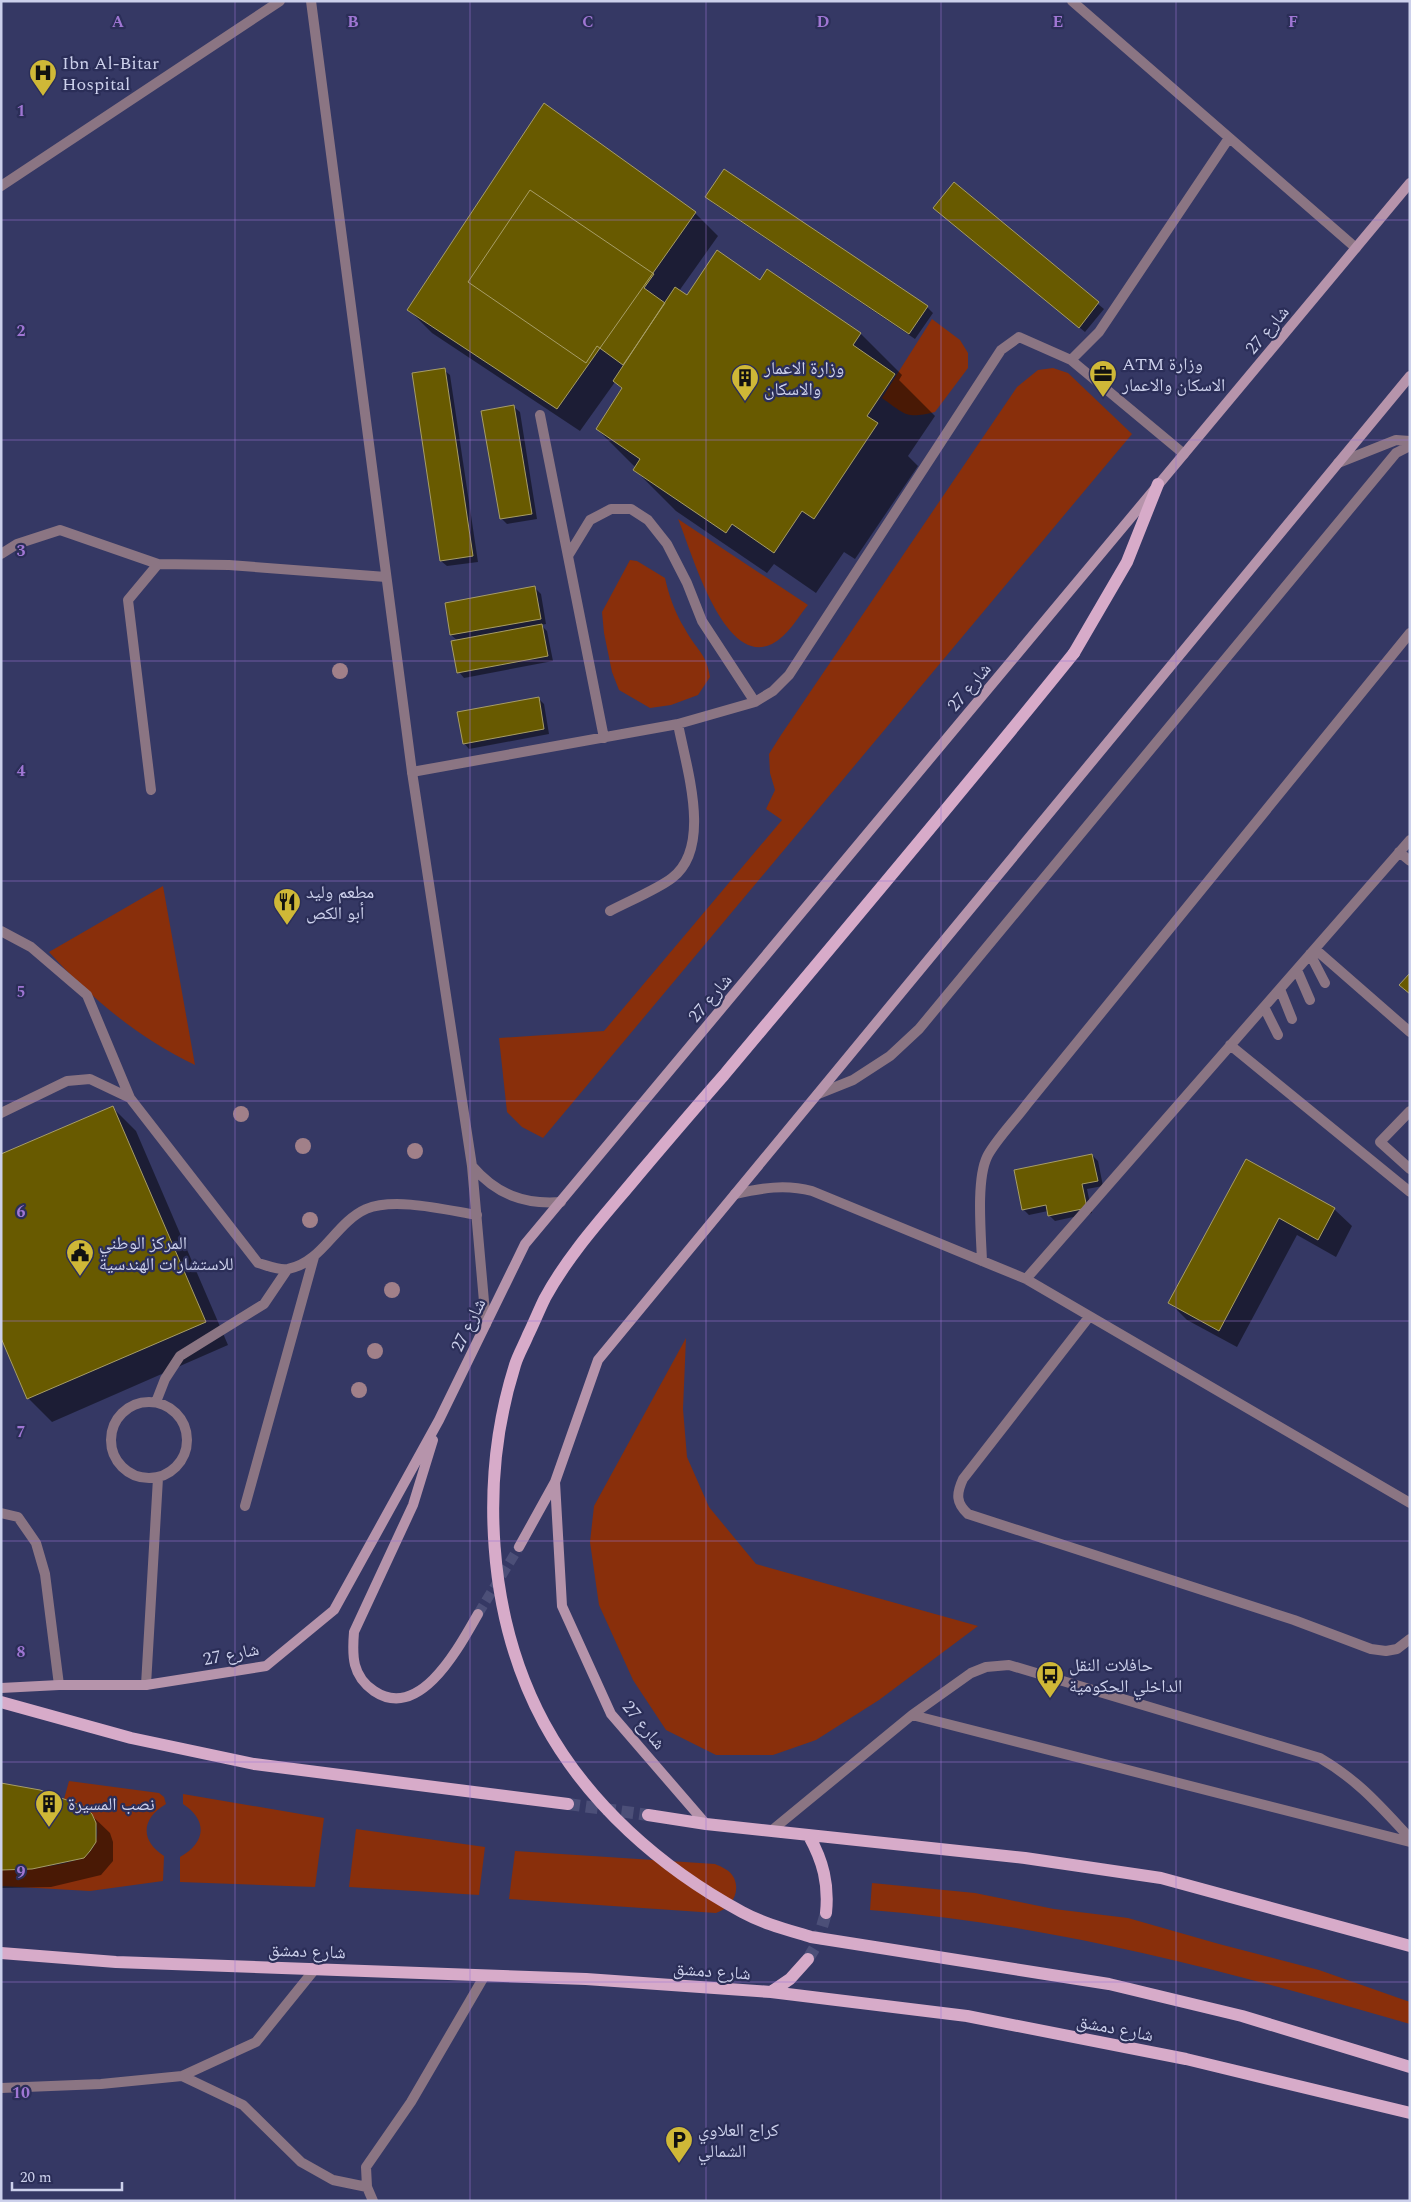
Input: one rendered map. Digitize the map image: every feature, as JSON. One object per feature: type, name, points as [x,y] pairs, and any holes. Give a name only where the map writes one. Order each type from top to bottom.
[{"type":"main road","name":"شارع 27","points":[[1,1688],[59,1685],[146,1685],[266,1666],[334,1610],[439,1420],[525,1244],[1410,183]]},
{"type":"main road","name":"شارع 27","points":[[706,1824],[611,1714],[562,1606],[556,1482],[598,1360],[1410,376]]},
{"type":"main road","points":[[1158,484],[1128,562],[1074,653],[870,903],[586,1236],[545,1297],[515,1364],[501,1425],[494,1480],[495,1551],[505,1620],[523,1678],[539,1714],[559,1750],[582,1781],[607,1810],[638,1840],[672,1867],[743,1913],[774,1926],[811,1936],[1119,1987],[1242,2016],[1410,2067]]},
{"type":"main road","points":[[439,1420],[413,1505],[354,1632],[354,1668],[364,1684],[378,1694],[392,1699],[407,1698],[420,1692],[438,1675],[478,1614]]},
{"type":"main road","points":[[518,1547],[556,1482]]},
{"type":"main road","points":[[1,1702],[131,1738],[254,1764],[568,1804]]},
{"type":"main road","points":[[648,1815],[809,1836],[1025,1858],[1161,1878],[1410,1946]]},
{"type":"main road","points":[[809,1836],[820,1856],[826,1877],[826,1912]]},
{"type":"main road","name":"شارع دمشق","points":[[1,1953],[116,1962],[586,1979],[771,1992],[967,2016],[1186,2059],[1410,2114]]},
{"type":"main road","points":[[771,1992],[790,1979],[808,1959]]},
{"type":"street","points":[[1,186],[280,1]]},
{"type":"street","points":[[311,1],[412,772],[472,1166],[486,1324]]},
{"type":"street","points":[[1072,1],[1356,248]]},
{"type":"street","points":[[1071,360],[1099,332],[1230,138]]},
{"type":"street","points":[[412,772],[678,724],[755,702],[773,691],[789,675],[1001,350],[1019,337],[1071,360],[1184,454]]},
{"type":"street","points":[[540,415],[604,738]]},
{"type":"street","points":[[1338,463],[1396,440],[1410,440]]},
{"type":"street","points":[[818,1094],[853,1080],[890,1056],[919,1029],[1396,453],[1410,446]]},
{"type":"street","points":[[568,556],[590,520],[611,509],[631,509],[648,520],[667,544],[687,583],[702,621],[755,702]]},
{"type":"street","points":[[1,554],[17,544],[60,530],[158,564],[229,565],[386,577]]},
{"type":"street","points":[[151,790],[128,600],[158,564]]},
{"type":"street","points":[[982,1261],[981,1184],[987,1157],[1027,1104],[1410,633]]},
{"type":"street","points":[[610,910],[673,878],[690,855],[696,821],[678,724]]},
{"type":"street","points":[[1026,1279],[1410,840]]},
{"type":"street","points":[[1399,852],[1410,861]]},
{"type":"street","points":[[1,931],[31,946],[87,996],[130,1098],[258,1263],[287,1270]]},
{"type":"street","points":[[1312,951],[1324,984]]},
{"type":"street","points":[[1312,951],[1410,1032]]},
{"type":"street","points":[[1297,970],[1310,1000]]},
{"type":"street","points":[[1280,989],[1292,1019]]},
{"type":"street","points":[[1264,1007],[1278,1035]]},
{"type":"street","points":[[1230,1045],[1410,1192]]},
{"type":"street","points":[[1,1113],[67,1081],[90,1079],[130,1098]]},
{"type":"street","points":[[1410,1111],[1380,1142],[1410,1169]]},
{"type":"street","points":[[472,1166],[483,1179],[511,1197],[528,1202],[561,1202]]},
{"type":"street","points":[[735,1194],[779,1186],[797,1187],[812,1191],[1026,1279],[1410,1503]]},
{"type":"street","points":[[156,1402],[165,1378],[180,1356],[264,1304],[287,1270],[314,1258],[351,1217],[368,1208],[405,1204],[477,1215]]},
{"type":"street","points":[[245,1506],[314,1258]]},
{"type":"street","points":[[1089,1317],[963,1479],[958,1494],[961,1508],[968,1514],[1294,1620],[1371,1649],[1386,1651],[1397,1649],[1410,1639]]},
{"type":"street","points":[[141,1402],[156,1402],[170,1407],[181,1418],[187,1432],[187,1447],[182,1461],[172,1472],[158,1478],[143,1479],[129,1473],[118,1463],[112,1449],[111,1434],[117,1420],[127,1408],[141,1402]]},
{"type":"street","points":[[146,1685],[158,1478]]},
{"type":"street","points":[[1,1513],[18,1517],[36,1543],[45,1574],[59,1685]]},
{"type":"street","points":[[772,1831],[912,1715],[970,1673],[986,1667],[1009,1665],[1320,1758],[1345,1773],[1365,1789],[1410,1840]]},
{"type":"street","points":[[912,1715],[1410,1840]]},
{"type":"street","points":[[1,2088],[101,2084],[182,2076],[256,2042],[315,1969]]},
{"type":"street","points":[[374,2201],[367,2187],[366,2167],[411,2102],[485,1975]]},
{"type":"street","points":[[182,2076],[243,2105],[302,2162],[332,2180],[367,2187]]},
{"type":"shaded area","points":[[932,319],[960,340],[968,353],[968,368],[935,412],[918,415],[907,414],[882,398]]},
{"type":"shaded area","points":[[1053,368],[1068,373],[1132,434],[543,1138],[522,1127],[507,1112],[499,1038],[604,1031],[782,820],[766,809],[775,790],[770,773],[769,754],[1017,387],[1038,370]]},
{"type":"shaded area","points":[[678,519],[808,605],[778,641],[754,647],[738,639],[724,623],[711,602]]},
{"type":"shaded area","points":[[630,560],[637,561],[665,578],[670,598],[678,617],[703,656],[708,669],[710,677],[698,695],[671,705],[650,708],[619,690],[612,672],[602,612]]},
{"type":"shaded area","points":[[163,886],[195,1065],[154,1042],[116,1016],[49,952]]},
{"type":"shaded area","points":[[686,1338],[683,1409],[687,1457],[709,1507],[756,1564],[978,1626],[879,1700],[816,1740],[773,1755],[716,1755],[666,1730],[633,1680],[599,1605],[590,1542],[594,1506]]},
{"type":"shaded area","points":[[69,1781],[159,1793],[164,1797],[166,1804],[152,1816],[147,1830],[147,1836],[151,1843],[164,1856],[163,1881],[90,1891],[1,1886],[1,1870],[64,1864],[85,1857],[92,1849],[97,1836],[95,1821],[83,1808],[64,1799]]},
{"type":"shaded area","points":[[183,1794],[324,1818],[315,1887],[180,1882],[180,1857],[195,1845],[201,1831],[197,1817],[183,1804]]},
{"type":"shaded area","points":[[356,1829],[485,1847],[479,1895],[349,1887]]},
{"type":"shaded area","points":[[515,1851],[715,1864],[726,1869],[732,1875],[736,1884],[736,1890],[730,1904],[716,1913],[509,1899]]},
{"type":"shaded area","points":[[872,1883],[975,1893],[1054,1909],[1128,1918],[1319,1970],[1410,2002],[1410,2024],[1210,1969],[1143,1953],[1007,1927],[939,1917],[870,1910]]},
{"type":"building","points":[[544,103],[696,212],[557,409],[407,310]]},
{"type":"building","points":[[724,169],[928,306],[909,334],[705,197]]},
{"type":"building","points":[[954,182],[1099,302],[1079,328],[933,208]]},
{"type":"building","points":[[530,190],[654,274],[644,288],[665,303],[623,365],[597,346],[586,363],[468,282]]},
{"type":"building","name":"وزارة الاعمار والاسكان","points":[[717,250],[760,280],[767,269],[861,333],[853,345],[895,374],[867,416],[878,423],[814,519],[802,511],[774,553],[732,524],[726,533],[633,470],[640,459],[596,429],[622,388],[613,381],[675,287],[687,295]]},
{"type":"building","points":[[445,368],[473,556],[440,561],[412,373]]},
{"type":"building","points":[[514,405],[532,514],[500,519],[481,411]]},
{"type":"building","points":[[535,586],[541,619],[450,635],[445,603]]},
{"type":"building","points":[[542,624],[548,656],[457,673],[451,641]]},
{"type":"building","points":[[539,697],[544,729],[463,744],[457,712]]},
{"type":"building","points":[[1410,973],[1410,994],[1399,985]]},
{"type":"building","points":[[113,1106],[206,1322],[27,1399],[1,1338],[1,1154]]},
{"type":"building","points":[[1092,1154],[1098,1181],[1082,1184],[1087,1208],[1048,1216],[1046,1205],[1022,1210],[1014,1170]]},
{"type":"building","points":[[1246,1159],[1335,1208],[1318,1240],[1279,1218],[1219,1331],[1168,1303]]},
{"type":"building","name":"نصب المسيرة","points":[[1,1783],[40,1790],[85,1807],[92,1814],[96,1823],[96,1842],[90,1851],[84,1858],[32,1869],[1,1870]]},
{"type":"tunnel","points":[[478,1614],[519,1547]]},
{"type":"tunnel","points":[[568,1804],[648,1815]]},
{"type":"tunnel","points":[[808,1959],[817,1944],[826,1913]]},
{"type":"place","name":"Ibn Al-Bitar Hospital","points":[[43,97]]},
{"type":"place","name":"ATM وزارة الاسكان والاعمار","points":[[1103,398]]},
{"type":"place","name":"وزارة الاعمار والاسكان","points":[[745,402]]},
{"type":"place","name":"مطعم وليد أبو الكص","points":[[287,926]]},
{"type":"place","name":"المركز الوطني للاستشارات الهندسية","points":[[80,1277]]},
{"type":"place","name":"حافلات النقل الداخلي الحكومية","points":[[1050,1699]]},
{"type":"place","name":"نصب المسيرة","points":[[49,1828]]},
{"type":"place","name":"كراج العلاوي الشمالي","points":[[679,2164]]}]
